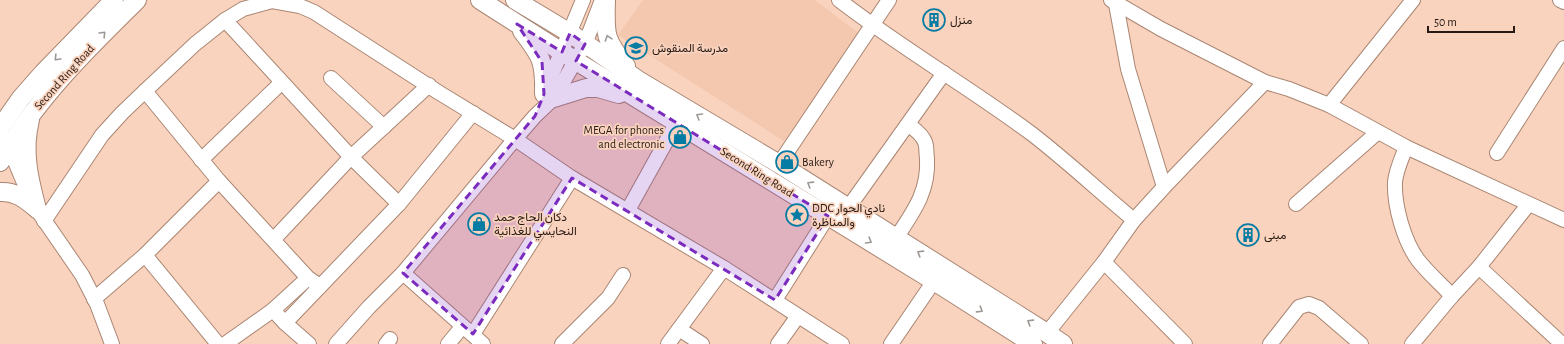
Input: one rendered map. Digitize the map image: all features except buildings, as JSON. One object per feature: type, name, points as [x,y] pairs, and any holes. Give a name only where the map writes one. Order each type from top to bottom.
[{"type":"main road","name":"Second Ring Road","points":[[0,129],[21,98],[43,73],[114,0]]},
{"type":"main road","name":"Second Ring Road","points":[[0,162],[32,112],[71,68],[137,0]]},
{"type":"main road","name":"Second Ring Road","points":[[480,0],[569,57],[934,281],[1033,344]]},
{"type":"main road","name":"Second Ring Road","points":[[515,0],[570,33],[638,80],[778,164],[1047,332],[1063,344]]},
{"type":"main road","points":[[527,0],[541,0]]},
{"type":"main road","points":[[606,0],[605,29],[609,44],[638,80]]},
{"type":"main road","points":[[517,24],[542,62],[549,96],[586,88],[598,88],[640,100]]},
{"type":"main road","points":[[0,105],[14,103],[21,98]]},
{"type":"main road","points":[[32,112],[27,132],[26,153],[30,182],[40,215]]},
{"type":"main road","points":[[0,192],[8,191],[18,195],[40,215]]},
{"type":"street","points":[[569,57],[570,33],[583,0]]},
{"type":"street","points":[[336,344],[369,307],[403,273],[536,116],[549,96],[569,57],[585,44],[602,0]]},
{"type":"street","points":[[839,0],[872,26],[944,73],[1032,134],[1134,220]]},
{"type":"street","points":[[778,164],[889,0]]},
{"type":"street","points":[[1329,105],[1412,0]]},
{"type":"street","points":[[1560,0],[1564,2]]},
{"type":"street","points":[[40,215],[102,135],[122,113],[196,44],[225,20],[243,9],[267,2],[303,3],[314,12],[515,139],[572,178],[724,268],[842,344]]},
{"type":"street","points":[[1114,2],[1161,29],[1265,82],[1289,89],[1329,105],[1406,147],[1528,205],[1564,220]]},
{"type":"street","points":[[1114,2],[1128,69],[1164,187]]},
{"type":"street","points":[[225,20],[281,83],[351,157],[399,204]]},
{"type":"street","points":[[1497,153],[1564,48]]},
{"type":"street","points":[[848,208],[944,73]]},
{"type":"street","points":[[331,78],[384,127]]},
{"type":"street","points":[[1047,332],[1104,262],[1134,220],[1265,82]]},
{"type":"street","points":[[202,160],[281,83]]},
{"type":"street","points":[[274,239],[351,157],[429,85]]},
{"type":"street","points":[[145,91],[219,181],[274,239],[308,278],[320,286]]},
{"type":"street","points":[[285,323],[399,204],[473,113]]},
{"type":"street","points":[[628,210],[676,122]]},
{"type":"street","points":[[896,238],[923,192],[927,169],[925,142],[908,124]]},
{"type":"street","points":[[0,129],[9,146],[25,186],[40,215],[82,275],[94,299],[112,344]]},
{"type":"street","points":[[1296,204],[1378,132]]},
{"type":"street","points":[[1406,147],[1396,181],[1396,195],[1401,223],[1412,250],[1419,262],[1452,296]]},
{"type":"street","points":[[448,344],[473,335],[572,178]]},
{"type":"street","points":[[94,299],[145,255],[219,181]]},
{"type":"street","points":[[1412,344],[1452,296],[1479,267],[1528,205]]},
{"type":"street","points":[[775,300],[828,216]]},
{"type":"street","points":[[145,255],[218,344]]},
{"type":"street","points":[[1104,262],[1185,344]]},
{"type":"street","points":[[1479,267],[1562,344]]},
{"type":"street","points":[[668,344],[724,268]]},
{"type":"street","points":[[403,273],[473,335]]},
{"type":"street","points":[[562,344],[608,298],[623,275]]},
{"type":"street","points":[[225,344],[273,310],[308,278]]},
{"type":"street","points":[[891,344],[934,281]]},
{"type":"street","points":[[1270,344],[1299,307],[1309,304],[1319,308],[1361,344]]},
{"type":"street","points":[[273,310],[285,323],[309,344]]},
{"type":"street","points":[[778,344],[798,316]]},
{"type":"street","points":[[679,329],[702,344]]},
{"type":"highlighted area","points":[[517,24],[562,52],[570,33],[585,44],[576,61],[828,216],[775,300],[572,178],[473,334],[403,273],[535,116],[544,94],[542,62]]},
{"type":"shaded area","points":[[643,0],[815,0],[861,35],[784,141],[618,35]]},
{"type":"place","name":"منزل","points":[[934,20]]},
{"type":"place","name":"مدرسة المنقوش","points":[[636,48]]},
{"type":"place","name":"MEGA for phones and electronic","points":[[680,137]]},
{"type":"place","name":"Bakery","points":[[787,162]]},
{"type":"place","name":"DDC نادي الحوار والمناظرة","points":[[797,215]]},
{"type":"place","name":"دكان الحاج حمد النحايسي للغذائية","points":[[479,224]]},
{"type":"place","name":"مبنى","points":[[1248,235]]}]
